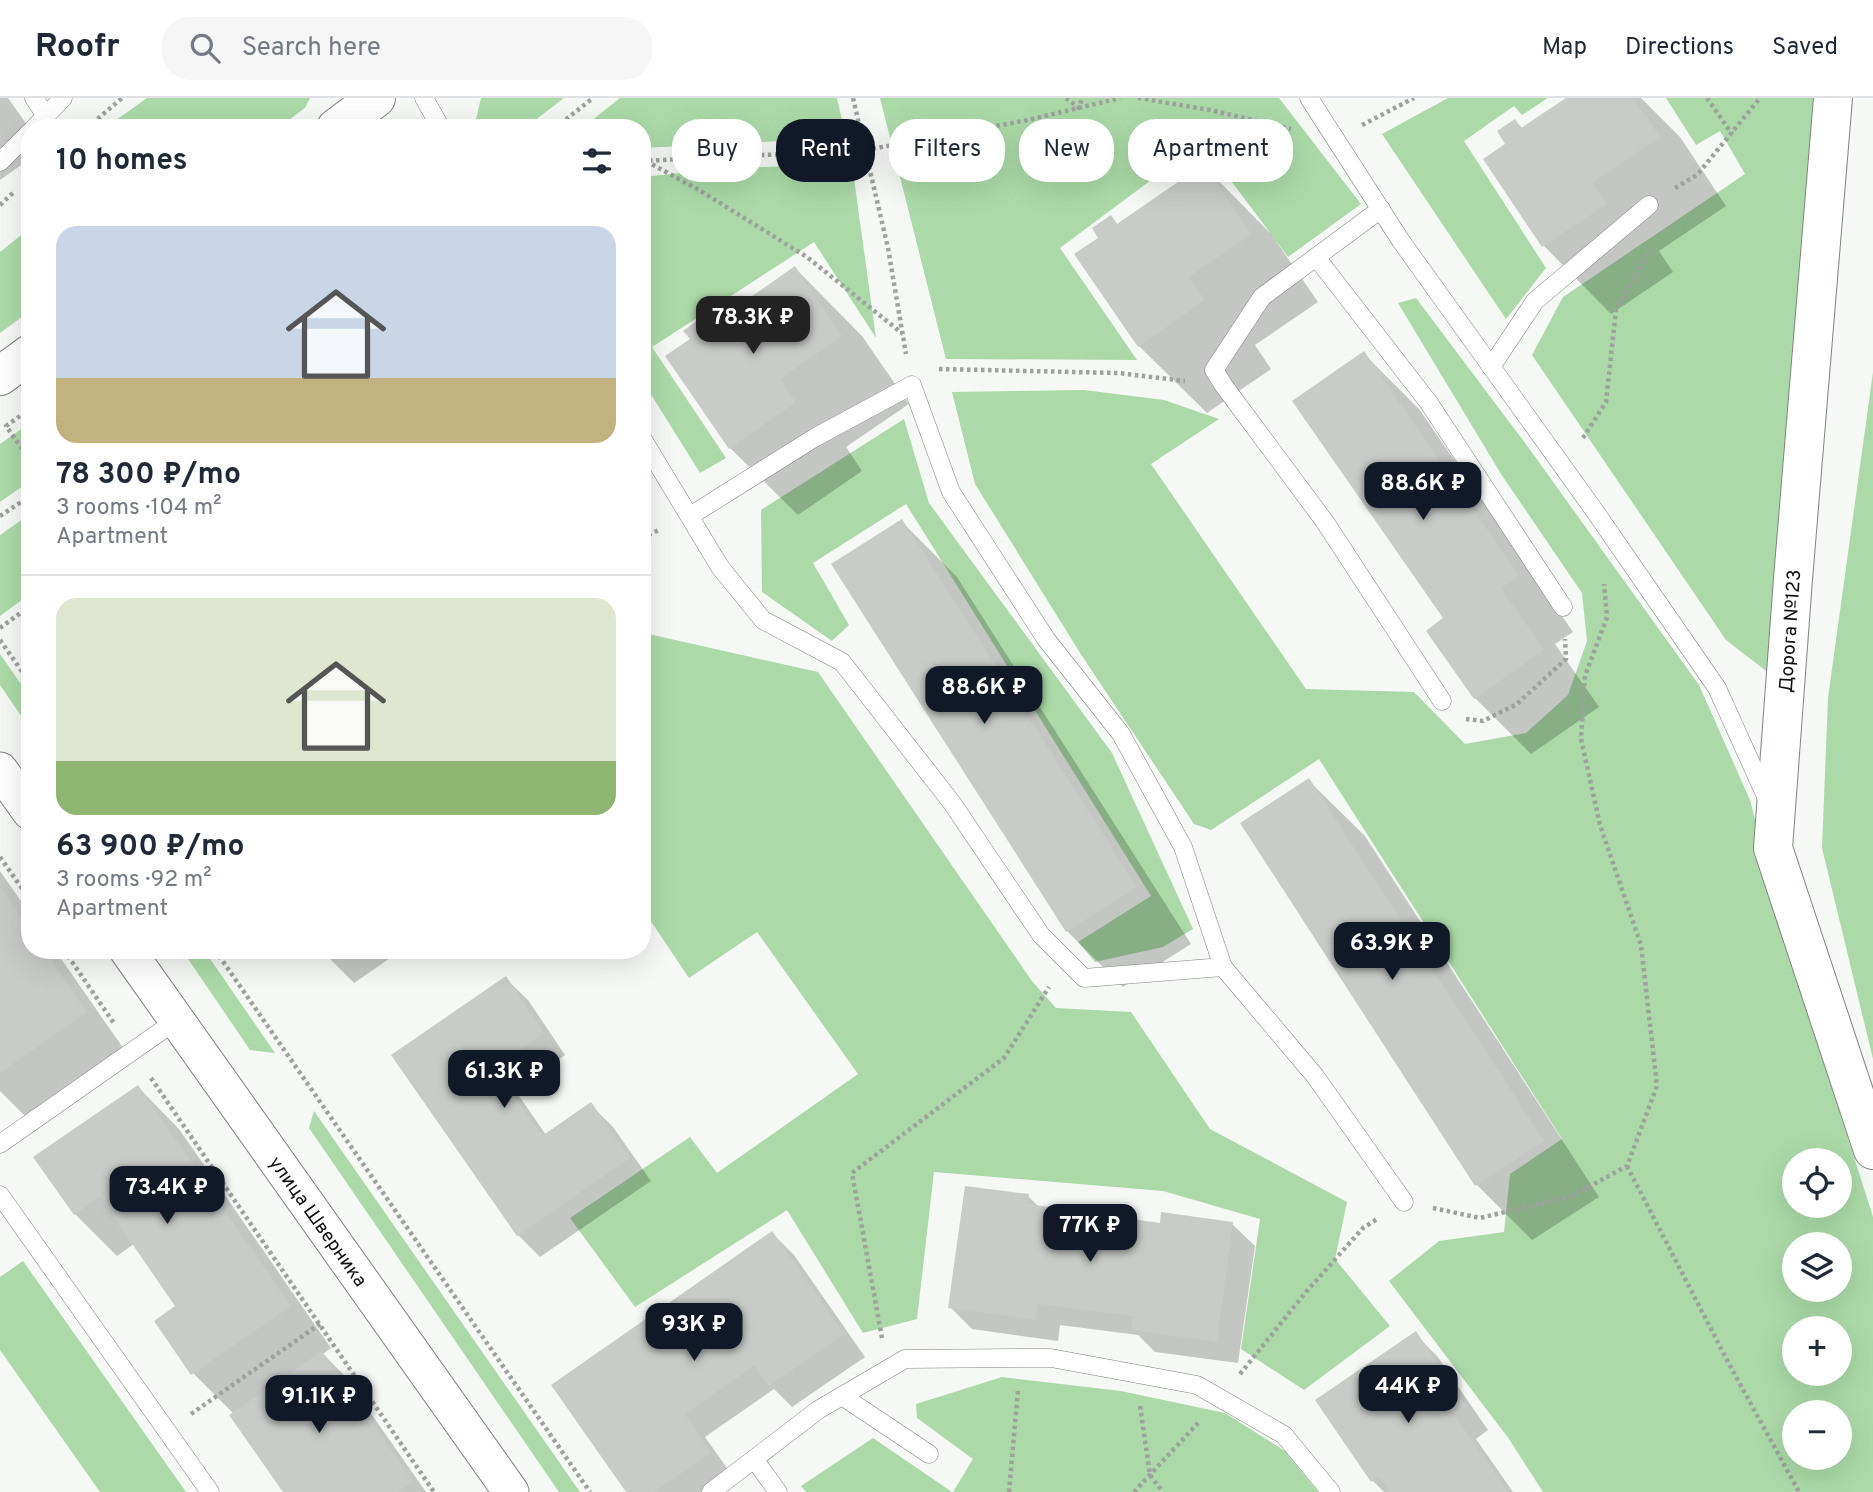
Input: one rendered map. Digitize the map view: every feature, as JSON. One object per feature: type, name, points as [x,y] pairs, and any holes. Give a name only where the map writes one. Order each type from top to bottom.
[{"type":"main road","points":[[348,119],[376,98]]},
{"type":"main road","name":"Дорога №123","points":[[1833,98],[1773,848],[1873,1150]]},
{"type":"main road","points":[[0,376],[21,361]]},
{"type":"street","points":[[0,770],[21,799]]},
{"type":"street","name":"улица Шверника","points":[[133,959],[507,1491]]},
{"type":"lane","points":[[34,98],[39,119]]},
{"type":"lane","points":[[43,119],[63,98]]},
{"type":"lane","points":[[424,98],[436,119]]},
{"type":"lane","points":[[1309,98],[1381,209],[1717,688],[1775,818]]},
{"type":"lane","points":[[0,162],[21,141]]},
{"type":"lane","points":[[1491,367],[1535,301],[1649,205]]},
{"type":"lane","points":[[1381,209],[1262,297],[1214,370],[1325,522],[1442,701]]},
{"type":"lane","points":[[1316,257],[1429,403],[1563,607]]},
{"type":"lane","points":[[690,516],[911,378],[951,492],[1046,639],[1121,734],[1183,847],[1223,967],[1315,1076],[1404,1202]]},
{"type":"lane","points":[[651,453],[720,567],[763,620],[842,662],[952,803],[1041,935],[1084,978],[1223,967]]},
{"type":"lane","points":[[0,1144],[177,1020]]},
{"type":"lane","points":[[0,1195],[210,1492]]},
{"type":"lane","points":[[711,1492],[818,1410],[905,1359],[1051,1358],[1198,1385],[1284,1435],[1331,1492]]},
{"type":"lane","points":[[842,1396],[929,1454]]},
{"type":"lane","points":[[754,1459],[778,1492]]},
{"type":"path","points":[[98,119],[122,98]]},
{"type":"path","points":[[566,119],[593,98]]},
{"type":"path","points":[[853,98],[858,119]]},
{"type":"path","points":[[1066,98],[1079,108]]},
{"type":"path","points":[[1079,108],[1082,98]]},
{"type":"path","points":[[875,148],[1028,120],[1119,98]]},
{"type":"path","points":[[1138,98],[1210,110],[1335,139],[1414,98]]},
{"type":"path","points":[[1707,98],[1732,134]]},
{"type":"path","points":[[1563,467],[1606,402],[1616,310],[1650,249],[1649,205],[1697,175],[1760,98]]},
{"type":"path","points":[[651,161],[776,154]]},
{"type":"path","points":[[651,165],[699,190],[807,257],[903,334]]},
{"type":"path","points":[[873,182],[911,378],[958,368],[1118,373],[1147,377]]},
{"type":"path","points":[[21,416],[6,426],[21,447]]},
{"type":"path","points":[[0,516],[21,502]]},
{"type":"path","points":[[1404,1202],[1480,1218],[1572,1196],[1627,1166],[1657,1086],[1641,944],[1600,825],[1581,739],[1585,676],[1608,617],[1604,579]]},
{"type":"path","points":[[1442,701],[1461,718],[1483,721],[1517,704],[1566,659],[1563,607]]},
{"type":"path","points":[[0,628],[21,613]]},
{"type":"path","points":[[0,640],[21,670]]},
{"type":"path","points":[[0,857],[21,887]]},
{"type":"path","points":[[70,959],[434,1492]]},
{"type":"path","points":[[221,959],[590,1492]]},
{"type":"path","points":[[887,1369],[852,1173],[1004,1058],[1047,990]]},
{"type":"path","points":[[1627,1166],[1799,1492]]},
{"type":"path","points":[[1345,1248],[1363,1228]]},
{"type":"path","points":[[167,1431],[320,1324]]},
{"type":"path","points":[[1009,1492],[1021,1358]]},
{"type":"path","points":[[1136,1374],[1150,1475],[1163,1492]]},
{"type":"green space","points":[[147,98],[310,98],[305,108],[290,119],[118,119]]},
{"type":"green space","points":[[481,98],[564,98],[537,119],[476,119]]},
{"type":"green space","points":[[620,98],[837,98],[842,119],[776,119],[776,141],[762,142],[762,119],[672,119],[672,147],[651,148],[651,119],[593,119]]},
{"type":"green space","points":[[880,98],[1279,98],[1361,204],[1288,257],[1232,182],[1293,182],[1293,119],[1128,119],[1128,182],[1148,182],[1060,248],[1137,360],[946,359],[901,182],[1005,182],[1005,119],[889,119],[889,134]]},
{"type":"green space","points":[[1448,98],[1548,98],[1522,115],[1514,106],[1464,141],[1546,268],[1506,319],[1382,134]]},
{"type":"green space","points":[[1666,98],[1820,98],[1770,674],[1726,640],[1532,355],[1563,297],[1745,174],[1720,131],[1696,145]]},
{"type":"green space","points":[[762,167],[776,167],[776,182],[854,182],[876,338],[814,242],[652,347],[726,458],[700,473],[651,394],[651,176],[672,174],[672,182],[762,182]]},
{"type":"green space","points":[[21,235],[21,318],[0,333],[0,252]]},
{"type":"green space","points":[[1416,298],[1528,447],[1699,685],[1750,800],[1792,962],[1851,1148],[1782,1148],[1782,1218],[1852,1218],[1852,1151],[1873,1217],[1873,1492],[1543,1492],[1509,1439],[1389,1281],[1439,1241],[1504,1232],[1510,1174],[1562,1139],[1319,759],[1211,830],[1194,824],[1082,656],[975,484],[952,392],[1084,390],[1164,400],[1219,419],[1151,464],[1306,689],[1414,692],[1465,744],[1526,733],[1568,695],[1587,641],[1582,593],[1501,474],[1398,303]]},
{"type":"green space","points":[[1873,372],[1873,1059],[1822,848],[1828,698]]},
{"type":"green space","points":[[904,419],[929,503],[1112,753],[1193,929],[1163,947],[1095,962],[1078,942],[1151,896],[906,504],[813,563],[849,625],[832,641],[762,592],[761,510]]},
{"type":"green space","points":[[21,429],[21,487],[0,502],[0,444]]},
{"type":"green space","points":[[21,520],[21,601],[0,616],[0,535]]},
{"type":"green space","points":[[651,635],[818,672],[1032,981],[1056,1008],[1131,1012],[1210,1129],[1347,1202],[1335,1259],[1390,1326],[1304,1390],[1241,1349],[1260,1219],[1163,1191],[934,1172],[917,1319],[863,1333],[787,1210],[635,1307],[570,1218],[690,1137],[717,1173],[858,1074],[757,932],[689,978],[651,921]]},
{"type":"green space","points":[[0,654],[21,684],[21,716],[0,685]]},
{"type":"green space","points":[[188,959],[210,959],[275,1053],[250,1050]]},
{"type":"green space","points":[[314,1111],[580,1492],[559,1492],[309,1128]]},
{"type":"green space","points":[[23,1261],[186,1492],[100,1492],[0,1350],[0,1277]]},
{"type":"green space","points":[[1002,1377],[1121,1391],[1225,1413],[1285,1451],[1318,1492],[953,1492],[973,1459],[917,1418],[916,1404]]},
{"type":"green space","points":[[873,1438],[952,1492],[806,1492],[801,1486]]},
{"type":"building","points":[[1566,98],[1633,98],[1660,137],[1592,183],[1607,204],[1542,247],[1483,159],[1505,144],[1497,131],[1515,119],[1521,128]]},
{"type":"building","points":[[1178,182],[1216,182],[1251,234],[1189,277],[1205,300],[1138,347],[1074,254],[1098,238],[1092,228],[1111,215],[1117,224]]},
{"type":"building","points":[[795,266],[842,336],[780,379],[796,402],[729,449],[665,356],[690,339],[683,331],[702,317],[708,327]]},
{"type":"building","points":[[1364,351],[1519,576],[1501,588],[1544,650],[1474,699],[1426,631],[1443,618],[1292,401]]},
{"type":"building","points":[[902,519],[1137,887],[1066,932],[831,564]]},
{"type":"building","points":[[1309,778],[1544,1141],[1475,1186],[1240,823]]},
{"type":"building","points":[[0,887],[21,917],[21,959],[50,959],[87,1012],[0,1073]]},
{"type":"building","points":[[506,976],[544,1033],[494,1067],[542,1136],[591,1102],[630,1158],[517,1236],[391,1055]]},
{"type":"building","points":[[138,1085],[291,1306],[191,1375],[154,1321],[175,1306],[100,1197],[74,1215],[33,1157]]},
{"type":"building","points":[[965,1186],[1029,1194],[1028,1204],[1160,1223],[1161,1212],[1233,1222],[1217,1342],[1131,1330],[1133,1316],[1038,1304],[1036,1320],[948,1308]]},
{"type":"building","points":[[772,1231],[844,1334],[769,1386],[754,1366],[685,1414],[711,1453],[654,1492],[626,1492],[551,1385]]},
{"type":"building","points":[[1416,1331],[1467,1407],[1455,1416],[1508,1492],[1390,1492],[1379,1476],[1371,1482],[1315,1400]]},
{"type":"building","points":[[322,1351],[413,1481],[398,1492],[283,1492],[229,1415]]}]
